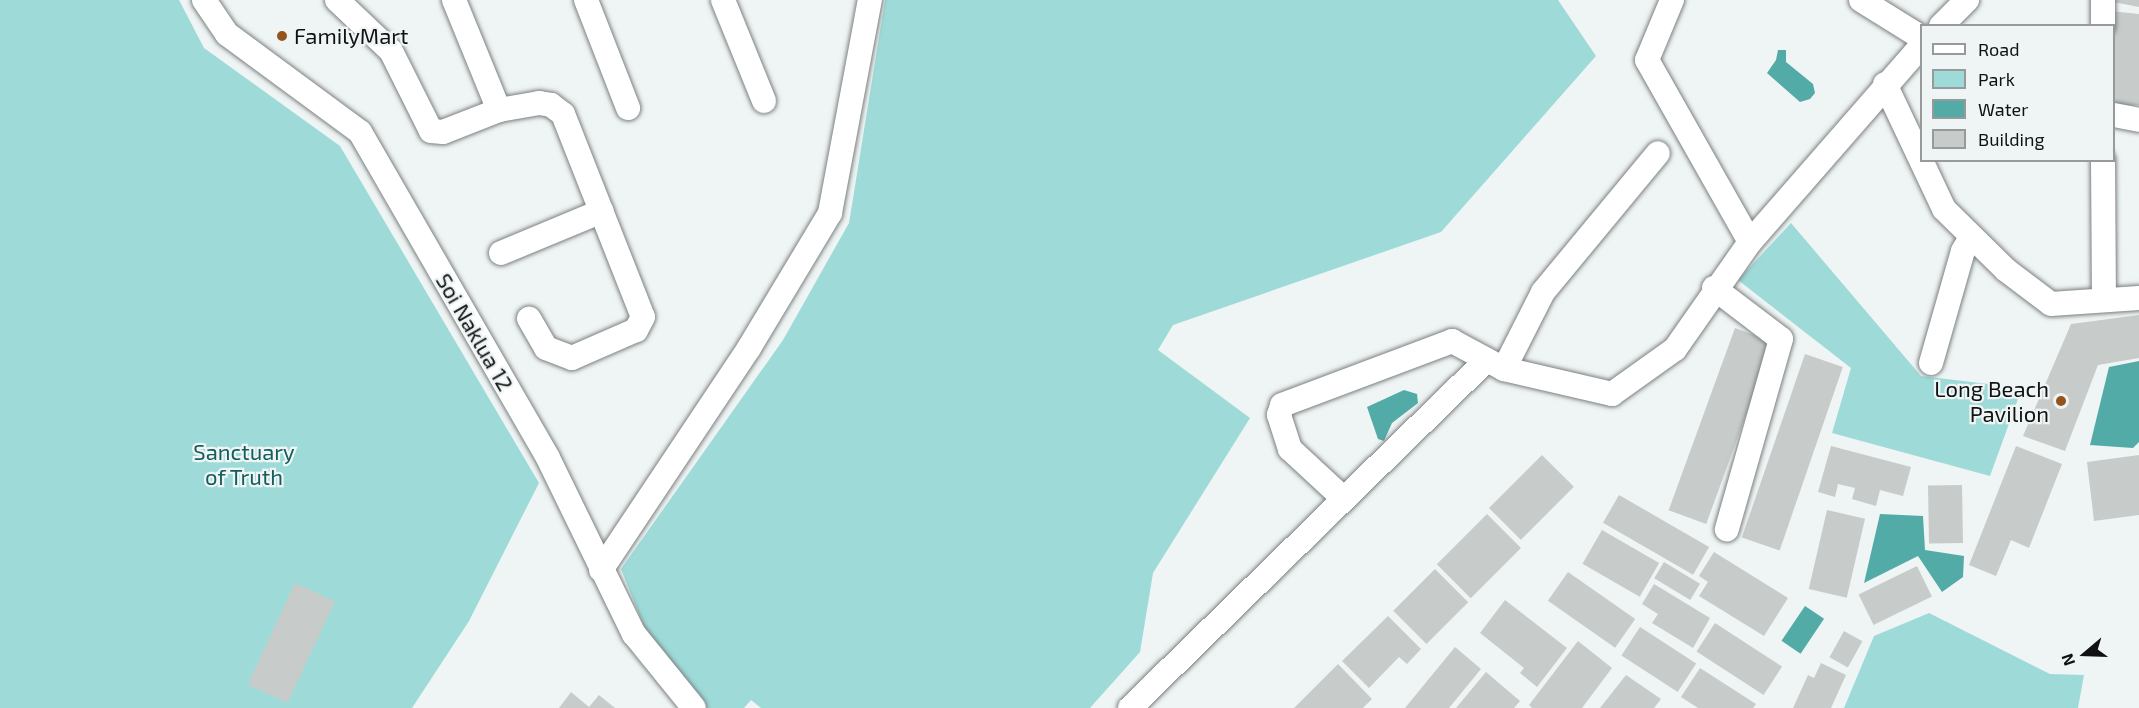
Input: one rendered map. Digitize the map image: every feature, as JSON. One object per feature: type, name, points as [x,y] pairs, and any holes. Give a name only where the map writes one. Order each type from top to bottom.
[{"type":"street","name":"Soi Naklua 12","points":[[204,0],[227,34],[360,132],[548,459],[600,570],[634,634],[694,708]]},
{"type":"street","points":[[337,0],[391,51],[431,131],[443,132],[499,110],[539,103],[559,109],[639,303],[641,325],[572,358],[546,348],[529,318]]},
{"type":"street","points":[[454,0],[499,110]]},
{"type":"street","points":[[586,0],[628,108]]},
{"type":"street","points":[[723,0],[764,101]]},
{"type":"street","points":[[600,570],[748,348],[830,213],[870,0]]},
{"type":"street","points":[[1672,0],[1647,60],[1750,242]]},
{"type":"street","points":[[1861,0],[1920,37]]},
{"type":"street","points":[[1943,24],[1967,0]]},
{"type":"street","points":[[2103,0],[2103,24]]},
{"type":"street","points":[[1344,499],[1290,449],[1278,415],[1282,405],[1452,341],[1495,364],[1612,394],[1675,349],[1714,288],[1750,242],[1885,84],[1920,47]]},
{"type":"street","points":[[1885,84],[1920,158]]},
{"type":"street","points":[[2115,115],[2139,120]]},
{"type":"street","points":[[1130,708],[1344,499],[1495,364],[1544,292],[1658,153]]},
{"type":"street","points":[[1922,162],[1944,209],[1971,237],[2041,300],[2051,304],[2139,298]]},
{"type":"street","points":[[2103,162],[2104,300]]},
{"type":"street","points":[[501,253],[602,211]]},
{"type":"street","points":[[1931,363],[1963,251],[1971,237]]},
{"type":"street","points":[[1714,288],[1781,339],[1727,529]]},
{"type":"green space","name":"Sanctuary of Truth","points":[[0,0],[179,0],[204,48],[340,146],[539,483],[469,621],[412,708],[0,708]]},
{"type":"green space","points":[[885,0],[1558,0],[1596,56],[1441,232],[1173,325],[1158,350],[1250,418],[1153,573],[1140,652],[1090,708],[761,708],[751,700],[744,708],[705,708],[654,651],[621,569],[783,340],[849,223]]},
{"type":"green space","points":[[1791,223],[1921,376],[2022,388],[1990,476],[1832,433],[1851,368],[1738,280]]},
{"type":"green space","points":[[1929,613],[2050,674],[2084,675],[2078,708],[1844,708],[1874,636]]},
{"type":"water","points":[[1778,50],[1786,50],[1786,62],[1813,84],[1815,93],[1810,99],[1800,102],[1767,73],[1776,60]]},
{"type":"water","points":[[2139,361],[2139,442],[2133,448],[2090,445],[2109,367]]},
{"type":"water","points":[[1404,390],[1417,394],[1418,403],[1392,423],[1384,441],[1378,439],[1367,407]]},
{"type":"water","points":[[1880,514],[1923,516],[1925,550],[1964,556],[1963,577],[1942,592],[1918,556],[1864,583]]},
{"type":"water","points":[[1805,606],[1824,619],[1801,654],[1782,641]]},
{"type":"building","points":[[2139,0],[2139,7],[2108,1]]},
{"type":"building","points":[[2110,11],[2139,14],[2139,105],[2115,105],[2113,24]]},
{"type":"building","name":"Long Beach Pavilion","points":[[2139,315],[2139,358],[2098,365],[2065,451],[2023,436],[2071,324]]},
{"type":"building","points":[[1735,328],[1773,342],[1706,524],[1669,510]]},
{"type":"building","points":[[1805,354],[1843,367],[1780,550],[1742,537]]},
{"type":"building","name":"Long Beach Pavilion","points":[[1831,446],[1911,467],[1903,496],[1880,490],[1876,506],[1852,499],[1855,488],[1838,484],[1835,497],[1818,492]]},
{"type":"building","name":"Long Beach Pavilion","points":[[2016,446],[2062,464],[2029,548],[2011,540],[1996,576],[1969,565]]},
{"type":"building","points":[[1542,455],[1574,487],[1521,540],[1489,508]]},
{"type":"building","name":"Long Beach Pavilion","points":[[2139,455],[2139,515],[2094,521],[2087,462]]},
{"type":"building","name":"Long Beach Pavilion","points":[[1962,485],[1963,543],[1929,544],[1928,486]]},
{"type":"building","points":[[1619,495],[1709,547],[1693,575],[1603,523]]},
{"type":"building","points":[[1827,510],[1865,519],[1847,598],[1809,589]]},
{"type":"building","points":[[1487,514],[1521,548],[1471,598],[1437,564]]},
{"type":"building","points":[[1602,530],[1659,563],[1640,597],[1582,564]]},
{"type":"building","points":[[1714,552],[1788,598],[1764,636],[1699,596],[1708,582],[1699,576]]},
{"type":"building","points":[[1664,562],[1700,584],[1690,600],[1654,578]]},
{"type":"building","points":[[1917,566],[1932,597],[1873,625],[1859,594]]},
{"type":"building","points":[[1435,569],[1468,602],[1427,644],[1393,611]]},
{"type":"building","points":[[1568,572],[1635,619],[1615,648],[1548,601]]},
{"type":"building","points":[[295,583],[335,602],[288,703],[248,685]]},
{"type":"building","points":[[1654,584],[1710,618],[1693,648],[1652,623],[1658,614],[1642,604]]},
{"type":"building","points":[[1505,600],[1567,648],[1537,687],[1520,673],[1524,668],[1480,633]]},
{"type":"building","points":[[1388,616],[1421,649],[1407,664],[1399,657],[1369,688],[1342,661]]},
{"type":"building","points":[[1715,623],[1782,667],[1764,695],[1696,652]]},
{"type":"building","points":[[1640,627],[1696,663],[1678,692],[1621,656]]},
{"type":"building","points":[[1844,631],[1862,641],[1848,667],[1829,657]]},
{"type":"building","points":[[1578,641],[1612,668],[1582,708],[1532,708],[1529,705]]},
{"type":"building","points":[[1455,647],[1481,669],[1449,708],[1405,708]]},
{"type":"building","points":[[1821,663],[1846,675],[1831,708],[1793,708],[1808,675],[1814,678]]},
{"type":"building","points":[[1338,664],[1372,699],[1363,708],[1294,708]]},
{"type":"building","points":[[1700,668],[1756,704],[1753,708],[1698,708],[1681,697]]},
{"type":"building","points":[[1486,672],[1520,701],[1514,708],[1456,708]]},
{"type":"building","points":[[1626,675],[1661,699],[1654,708],[1600,708]]},
{"type":"building","points":[[571,692],[589,707],[599,695],[615,708],[559,708]]},
{"type":"place","name":"FamilyMart","points":[[282,36]]},
{"type":"place","name":"Long Beach Pavilion","points":[[2061,401]]}]
